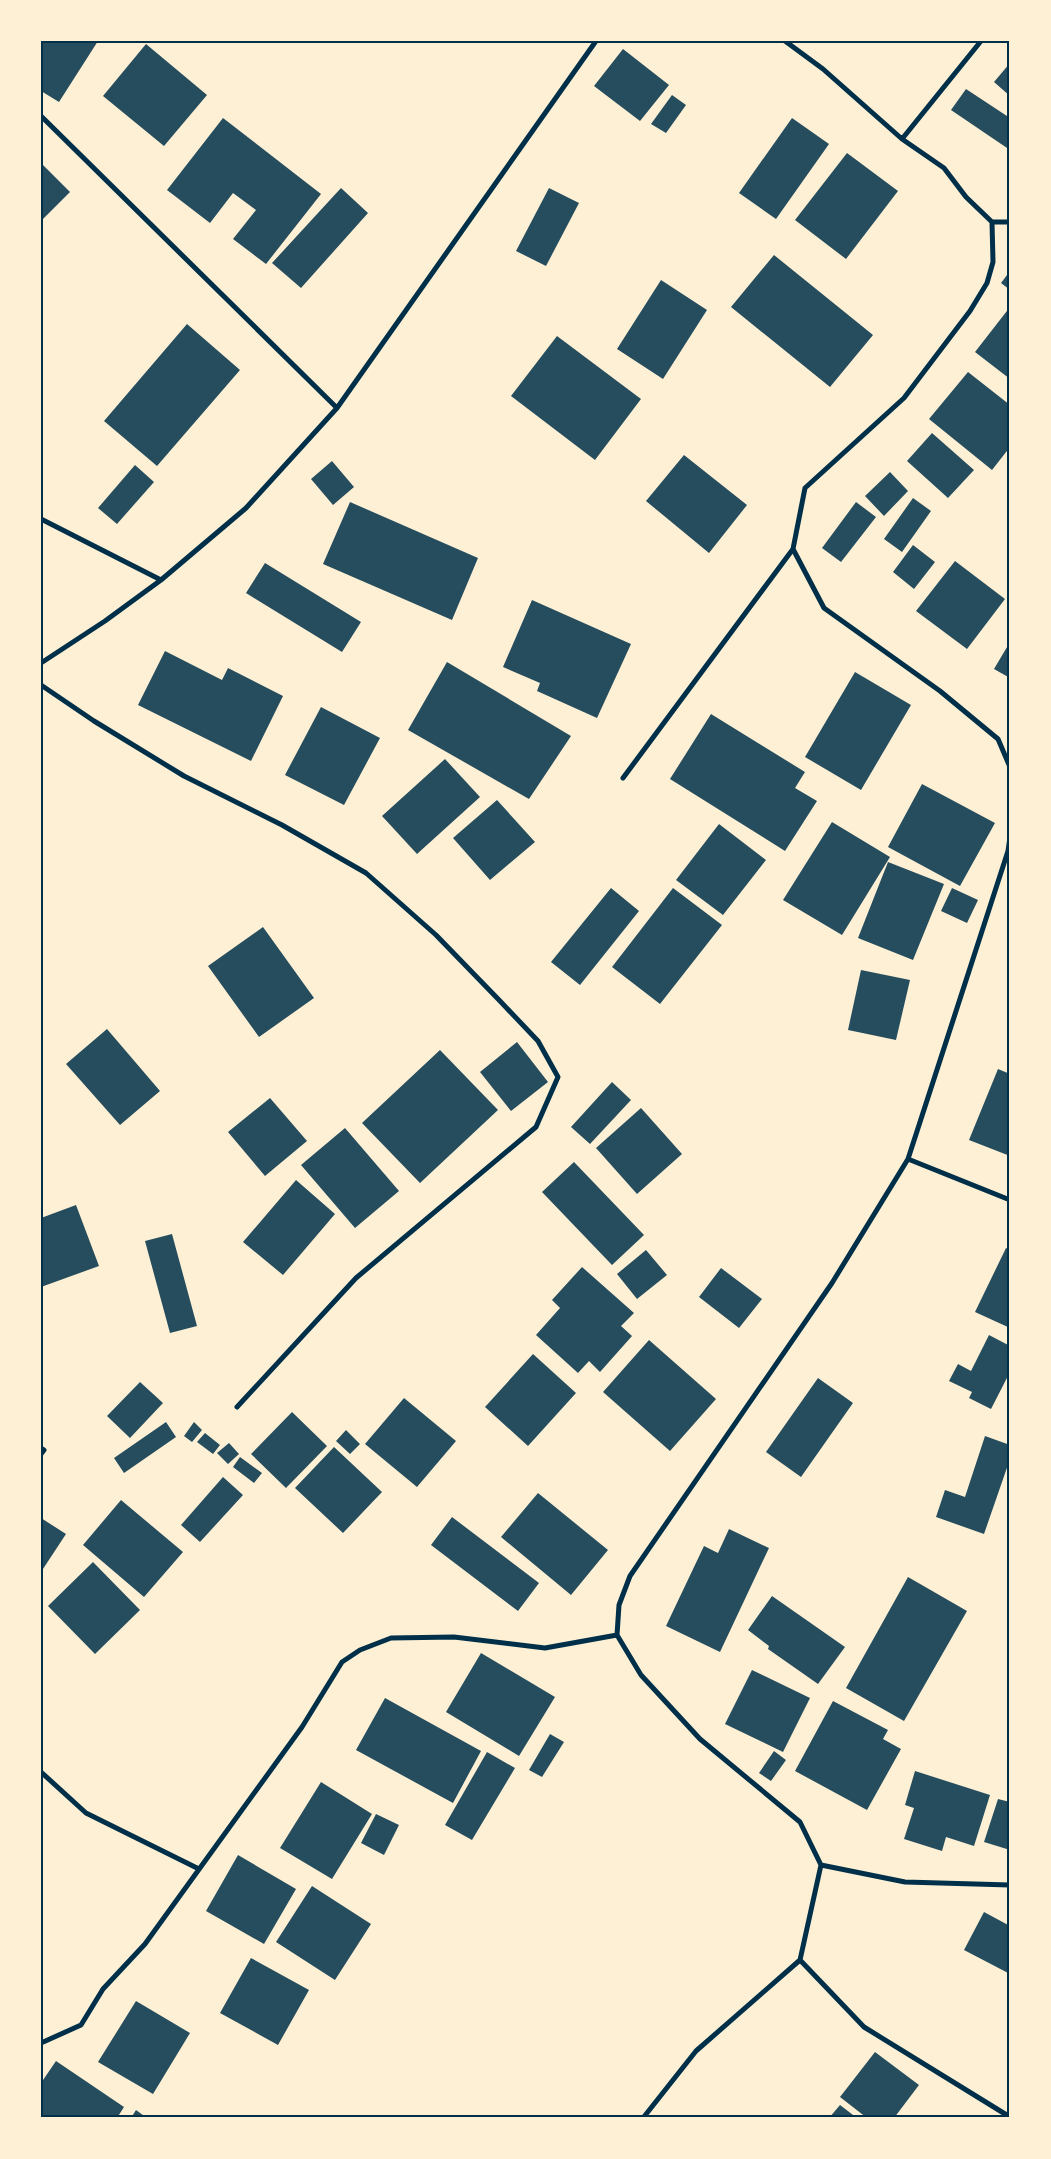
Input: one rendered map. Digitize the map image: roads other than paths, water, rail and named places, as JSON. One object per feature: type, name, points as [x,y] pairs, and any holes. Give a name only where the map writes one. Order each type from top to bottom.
[{"type":"street","points":[[41,663],[105,621],[161,580],[246,508],[337,408],[596,41]]},
{"type":"street","points":[[786,41],[823,69],[902,139],[944,168],[966,197],[992,222],[1010,222]]},
{"type":"street","points":[[902,139],[981,41]]},
{"type":"street","points":[[41,116],[50,122],[337,408]]},
{"type":"street","points":[[623,778],[793,549],[805,488],[904,398],[970,311],[987,283],[993,262],[992,222]]},
{"type":"street","points":[[41,519],[161,580]]},
{"type":"street","points":[[793,549],[824,608],[940,691],[998,739],[1010,766]]},
{"type":"street","points":[[41,685],[94,721],[184,776],[282,825],[366,872],[436,935],[538,1041],[558,1077],[536,1127],[356,1278],[237,1407]]},
{"type":"street","points":[[644,2118],[696,2051],[800,1960],[821,1865],[800,1822],[700,1739],[641,1675],[617,1635],[619,1605],[630,1576],[832,1283],[908,1159],[1008,851],[1010,837]]},
{"type":"street","points":[[908,1159],[1010,1200]]},
{"type":"street","points":[[41,1448],[44,1450],[41,1454]]},
{"type":"street","points":[[41,2044],[81,2025],[103,1989],[145,1944],[302,1727],[342,1662],[360,1650],[391,1638],[454,1636],[545,1648],[617,1635]]},
{"type":"street","points":[[41,1772],[86,1812],[199,1869]]},
{"type":"street","points":[[821,1865],[905,1882],[1010,1885]]},
{"type":"street","points":[[800,1960],[864,2027],[1010,2117]]}]
